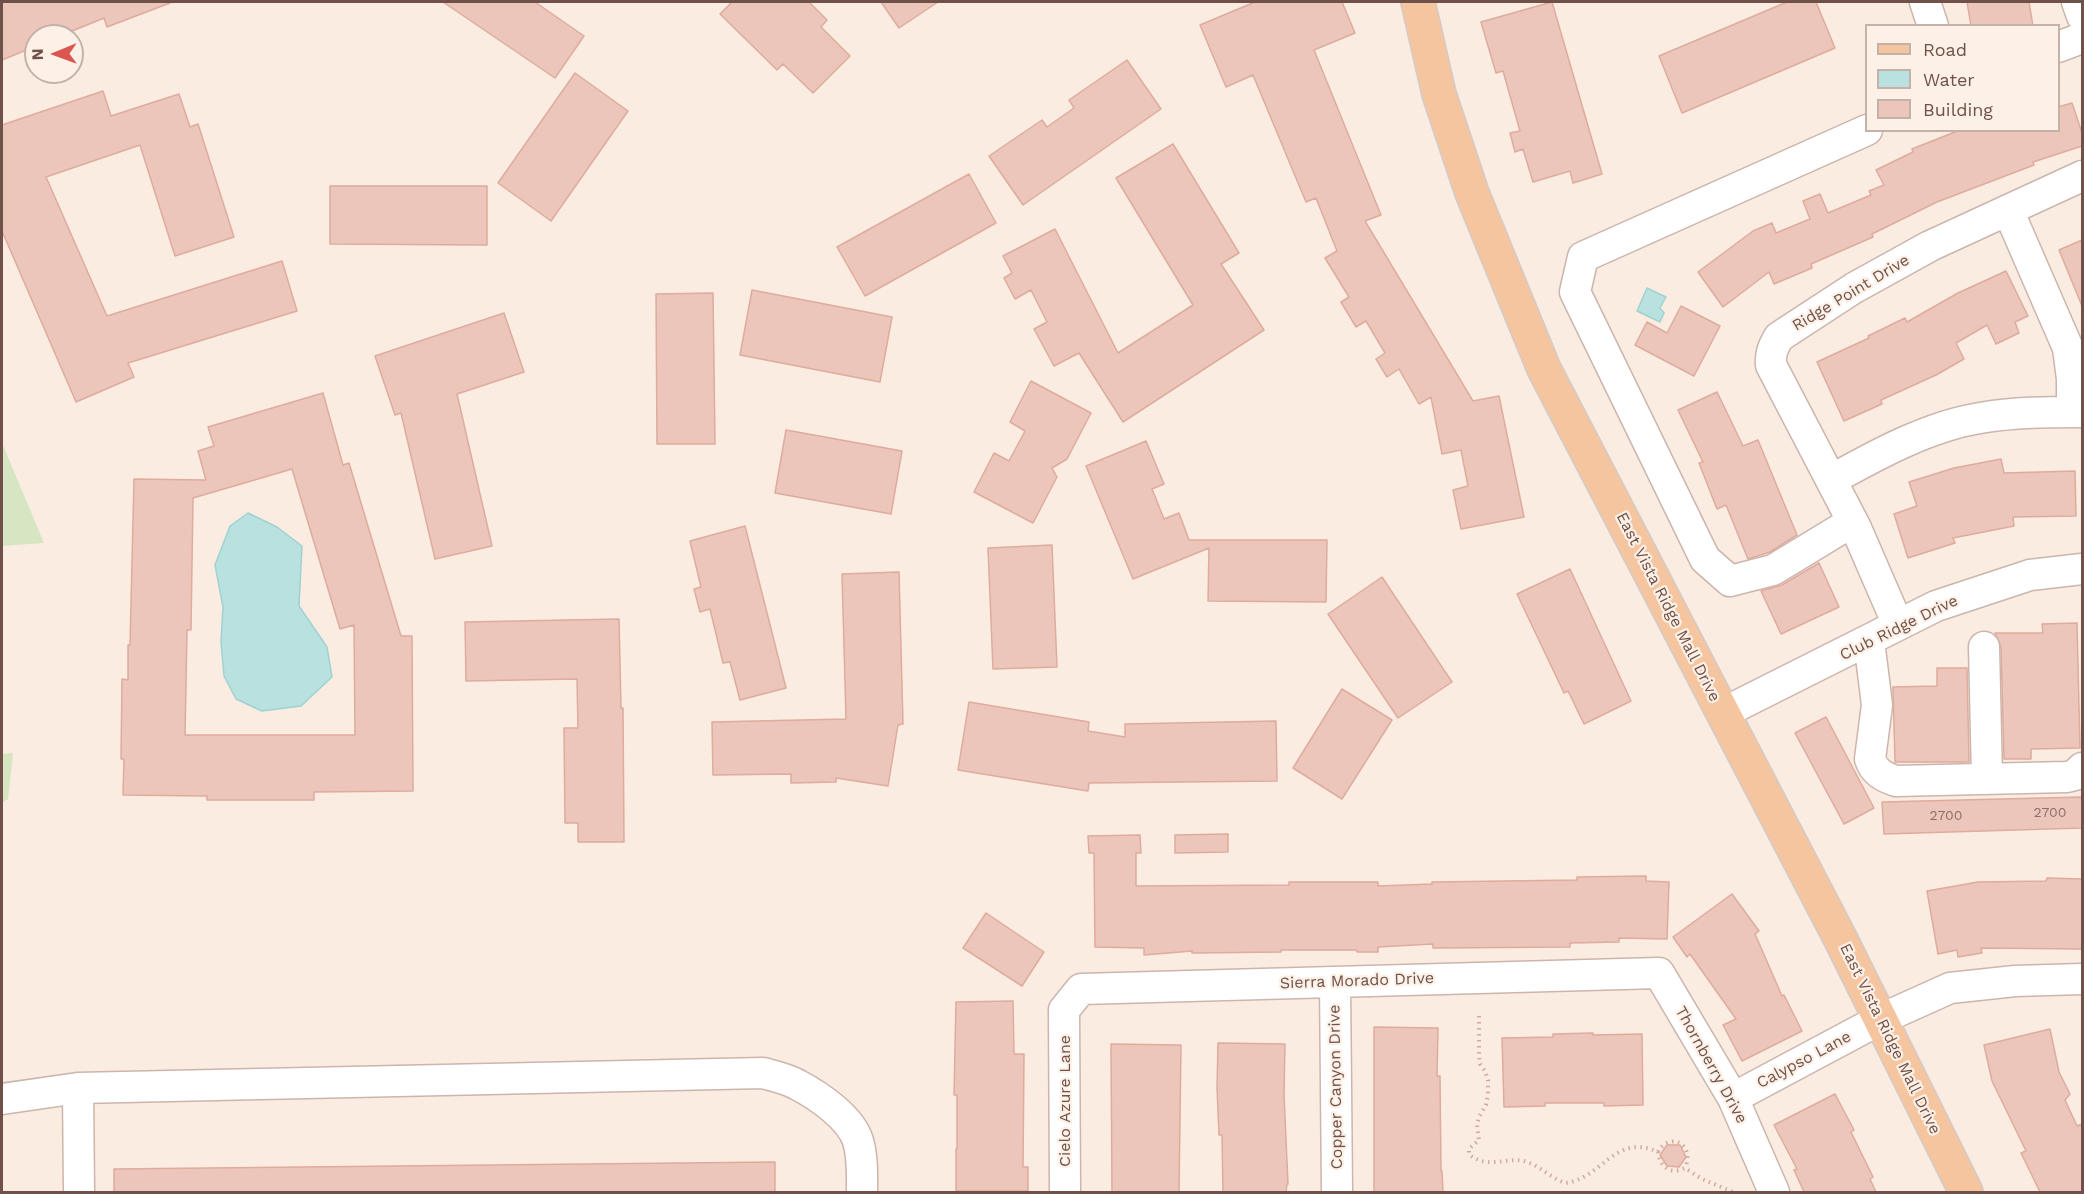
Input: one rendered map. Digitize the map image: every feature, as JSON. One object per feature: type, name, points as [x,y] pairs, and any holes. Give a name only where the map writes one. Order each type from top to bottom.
[{"type":"main road","name":"East Vista Ridge Mall Drive","points":[[1418,2],[1439,94],[1472,193],[1540,359],[1881,1019],[1966,1192]]},
{"type":"street","points":[[1925,2],[1932,24]]},
{"type":"street","points":[[2077,2],[2082,16]]},
{"type":"street","points":[[2060,46],[2082,38]]},
{"type":"street","points":[[1852,522],[1773,570],[1730,581],[1705,559],[1575,292],[1583,257],[1865,131]]},
{"type":"street","name":"Ridge Point Drive","points":[[1898,625],[1852,522],[1771,365],[1771,354],[1779,337],[1854,288],[1920,251],[2082,176]]},
{"type":"street","points":[[1831,480],[1877,454],[1924,433],[1980,418],[2077,412],[2068,348],[2008,210]]},
{"type":"street","name":"Club Ridge Drive","points":[[1723,713],[1936,606],[2030,575],[2082,568]]},
{"type":"street","points":[[1869,641],[1877,705],[1870,759],[1872,766],[1881,775],[1896,780],[2067,777],[2075,775],[2082,768]]},
{"type":"street","points":[[1984,647],[1987,779]]},
{"type":"street","name":"Sierra Morado Drive","points":[[1064,1010],[1081,989],[1659,973]]},
{"type":"street","name":"Thornberry Drive","points":[[1659,973],[1733,1098],[1774,1192]]},
{"type":"street","name":"Calypso Lane","points":[[1733,1098],[1881,1019],[1950,988],[2015,981],[2082,979]]},
{"type":"street","name":"Copper Canyon Drive","points":[[1335,982],[1337,1192]]},
{"type":"street","name":"Cielo Azure Lane","points":[[1064,1010],[1065,1192]]},
{"type":"street","points":[[2,1099],[78,1088],[763,1073],[798,1084],[824,1101],[843,1118],[858,1139],[862,1192]]},
{"type":"street","points":[[78,1088],[79,1192]]},
{"type":"path","points":[[1479,1016],[1480,1064],[1488,1080],[1488,1094],[1477,1125],[1479,1140],[1468,1149],[1474,1159],[1495,1163],[1515,1160],[1527,1162],[1565,1183],[1581,1178],[1619,1152],[1633,1146],[1648,1147],[1658,1152]]},
{"type":"path","points":[[1667,1143],[1682,1144],[1688,1152],[1685,1168],[1671,1171],[1663,1167],[1658,1152],[1667,1143]]},
{"type":"path","points":[[1685,1168],[1702,1179],[1733,1192]]},
{"type":"green space","points":[[2,443],[44,543],[2,546]]},
{"type":"green space","points":[[13,753],[8,799],[2,803],[2,754]]},
{"type":"water","points":[[1647,288],[1666,297],[1660,308],[1664,313],[1660,322],[1637,311]]},
{"type":"water","points":[[248,513],[277,527],[302,546],[299,606],[327,647],[332,677],[301,706],[262,711],[236,699],[224,676],[221,642],[223,607],[215,565],[230,526]]},
{"type":"building","points":[[2,2],[170,2],[107,27],[104,18],[84,26],[84,24],[24,24],[24,51],[2,60]]},
{"type":"building","points":[[443,2],[535,2],[584,36],[555,78]]},
{"type":"building","points":[[732,2],[809,2],[827,20],[821,27],[850,56],[813,93],[783,64],[777,70],[720,14]]},
{"type":"building","points":[[881,2],[938,2],[899,28]]},
{"type":"building","points":[[1255,2],[1342,2],[1355,33],[1314,50],[1381,215],[1365,221],[1473,401],[1499,396],[1524,517],[1461,529],[1453,490],[1468,486],[1461,450],[1442,454],[1431,397],[1419,404],[1399,369],[1387,377],[1376,359],[1385,353],[1366,321],[1356,327],[1341,302],[1349,297],[1325,258],[1337,251],[1316,198],[1306,202],[1253,75],[1226,87],[1200,25]]},
{"type":"building","points":[[1552,2],[1602,174],[1573,183],[1570,171],[1533,182],[1523,149],[1515,152],[1510,133],[1520,131],[1503,71],[1496,73],[1481,22]]},
{"type":"building","points":[[1787,2],[1816,2],[1835,48],[1682,113],[1659,56]]},
{"type":"building","points":[[1967,2],[2029,2],[2033,24],[1971,24]]},
{"type":"building","points":[[1127,60],[1161,109],[1023,205],[989,156],[1042,120],[1047,127],[1074,108],[1069,100]]},
{"type":"building","points":[[575,73],[628,111],[551,221],[498,183]]},
{"type":"building","points":[[103,91],[111,116],[179,94],[190,127],[198,124],[234,237],[175,256],[140,145],[46,177],[107,316],[282,261],[297,311],[128,363],[134,377],[76,402],[2,231],[2,125]]},
{"type":"building","points":[[2072,103],[2082,133],[2082,146],[2033,162],[2034,165],[1937,202],[1872,234],[1873,237],[1811,264],[1812,268],[1774,284],[1769,272],[1723,307],[1698,272],[1753,231],[1772,223],[1776,233],[1810,219],[1803,201],[1820,194],[1828,213],[1871,195],[1869,191],[1884,185],[1876,170],[1913,152],[1912,149],[1955,132],[2060,132],[2060,106]]},
{"type":"building","points":[[1173,144],[1239,253],[1221,264],[1264,330],[1123,422],[1079,353],[1054,366],[1034,329],[1047,322],[1031,290],[1015,299],[1004,278],[1012,273],[1003,256],[1055,229],[1118,353],[1193,305],[1116,178]]},
{"type":"building","points":[[969,174],[996,223],[865,296],[837,247]]},
{"type":"building","points":[[330,186],[487,186],[487,245],[330,244]]},
{"type":"building","points":[[2082,240],[2082,306],[2059,250]]},
{"type":"building","points":[[2006,271],[2028,316],[2015,322],[2019,333],[1996,344],[1987,325],[1956,343],[1964,359],[1936,375],[1881,400],[1882,404],[1844,421],[1817,362],[1905,318],[1907,322],[1958,293]]},
{"type":"building","points":[[752,290],[892,317],[880,382],[740,355]]},
{"type":"building","points":[[713,293],[715,444],[657,444],[656,294]]},
{"type":"building","points":[[1681,306],[1720,326],[1694,376],[1635,345],[1647,322],[1667,333]]},
{"type":"building","points":[[504,313],[524,372],[457,394],[492,546],[435,559],[401,413],[395,415],[375,356]]},
{"type":"building","points":[[1031,381],[1091,413],[1067,459],[1052,468],[1057,477],[1033,523],[974,492],[994,453],[1009,461],[1025,431],[1010,422]]},
{"type":"building","points":[[1717,392],[1743,446],[1758,440],[1797,535],[1770,552],[1748,559],[1726,505],[1717,509],[1699,463],[1703,462],[1678,410]]},
{"type":"building","points":[[323,393],[343,465],[349,463],[401,636],[412,636],[413,791],[314,792],[314,800],[207,800],[207,796],[123,795],[122,679],[128,680],[134,479],[206,480],[198,451],[214,446],[208,427]],"holes":[[[292,469],[340,629],[354,625],[355,735],[185,735],[187,630],[191,630],[193,498]]]},
{"type":"building","points":[[786,430],[902,451],[891,514],[775,493]]},
{"type":"building","points":[[1146,441],[1164,484],[1152,489],[1164,519],[1179,513],[1189,540],[1327,540],[1326,602],[1208,601],[1209,548],[1133,579],[1086,466]]},
{"type":"building","points":[[2001,459],[2004,473],[2075,471],[2076,516],[2013,517],[2014,526],[1953,538],[1955,543],[1908,558],[1894,514],[1917,506],[1909,482],[1954,468]]},
{"type":"building","points":[[745,526],[786,688],[740,700],[730,662],[723,663],[710,609],[700,612],[694,589],[701,587],[690,541]]},
{"type":"building","points":[[1052,545],[1057,667],[993,669],[988,548]]},
{"type":"building","points":[[1819,563],[1839,607],[1781,634],[1761,591],[1782,585]]},
{"type":"building","points":[[1570,569],[1631,701],[1584,724],[1568,691],[1564,693],[1517,594]]},
{"type":"building","points":[[899,572],[903,724],[898,725],[888,786],[836,778],[836,782],[791,783],[791,774],[713,775],[712,722],[846,719],[842,574]]},
{"type":"building","points":[[1382,577],[1452,682],[1398,718],[1328,614]]},
{"type":"building","points":[[619,619],[621,708],[623,708],[624,842],[578,842],[578,823],[565,823],[564,728],[578,728],[577,679],[466,681],[465,622]]},
{"type":"building","points":[[2077,623],[2080,748],[2031,749],[2031,759],[2004,759],[2001,647],[1995,633],[2043,633],[2042,624]]},
{"type":"building","points":[[1937,668],[1967,668],[1969,762],[1895,762],[1893,687],[1937,686]]},
{"type":"building","points":[[1342,689],[1392,720],[1342,799],[1293,768]]},
{"type":"building","points":[[969,702],[1089,722],[1088,731],[1125,737],[1125,724],[1276,721],[1277,781],[1089,783],[1088,791],[958,770]]},
{"type":"building","points":[[1826,717],[1874,808],[1844,824],[1795,733]]},
{"type":"building","points":[[2082,797],[2082,828],[1884,834],[1882,802]]},
{"type":"building","points":[[1228,834],[1228,852],[1175,853],[1175,835]]},
{"type":"building","points":[[1140,835],[1141,853],[1136,853],[1136,886],[1378,882],[1378,886],[1432,884],[1432,882],[1577,880],[1577,877],[1646,876],[1646,881],[1669,882],[1667,939],[1619,938],[1619,942],[1570,943],[1570,947],[1433,948],[1433,944],[1378,947],[1378,952],[1281,950],[1281,952],[1192,953],[1192,951],[1144,955],[1144,948],[1095,947],[1094,853],[1089,853],[1088,836]]},
{"type":"building","points":[[2047,878],[2082,879],[2082,949],[1981,948],[1982,953],[1958,957],[1957,950],[1938,954],[1927,891],[1978,882],[2046,881]]},
{"type":"building","points":[[1732,894],[1759,931],[1755,934],[1782,996],[1784,995],[1802,1031],[1742,1061],[1723,1025],[1736,1019],[1690,954],[1687,957],[1673,937]]},
{"type":"building","points":[[986,913],[1044,952],[1022,986],[963,948]]},
{"type":"building","points":[[1013,1001],[1014,1054],[1024,1054],[1023,1167],[1028,1167],[1028,1191],[956,1191],[957,1095],[954,1095],[956,1002]]},
{"type":"building","points":[[1374,1027],[1438,1028],[1437,1076],[1440,1076],[1443,1192],[1374,1192]]},
{"type":"building","points":[[2050,1029],[2059,1072],[2070,1094],[2065,1100],[2077,1126],[2082,1124],[2082,1192],[2040,1192],[2021,1153],[2026,1151],[1992,1081],[1984,1045]]},
{"type":"building","points":[[1593,1033],[1593,1035],[1642,1034],[1643,1105],[1545,1103],[1545,1106],[1504,1107],[1502,1038]]},
{"type":"building","points":[[1218,1043],[1285,1044],[1284,1095],[1288,1184],[1286,1192],[1223,1192],[1222,1135],[1219,1135],[1217,1088]]},
{"type":"building","points":[[1111,1044],[1181,1045],[1179,1192],[1112,1192]]},
{"type":"building","points":[[1835,1094],[1854,1130],[1851,1132],[1873,1177],[1870,1179],[1876,1192],[1804,1192],[1794,1170],[1797,1169],[1774,1125]]},
{"type":"building","points":[[1667,1145],[1680,1145],[1686,1157],[1679,1167],[1667,1166],[1660,1155]]},
{"type":"building","points":[[775,1162],[775,1192],[114,1192],[114,1169]]}]
